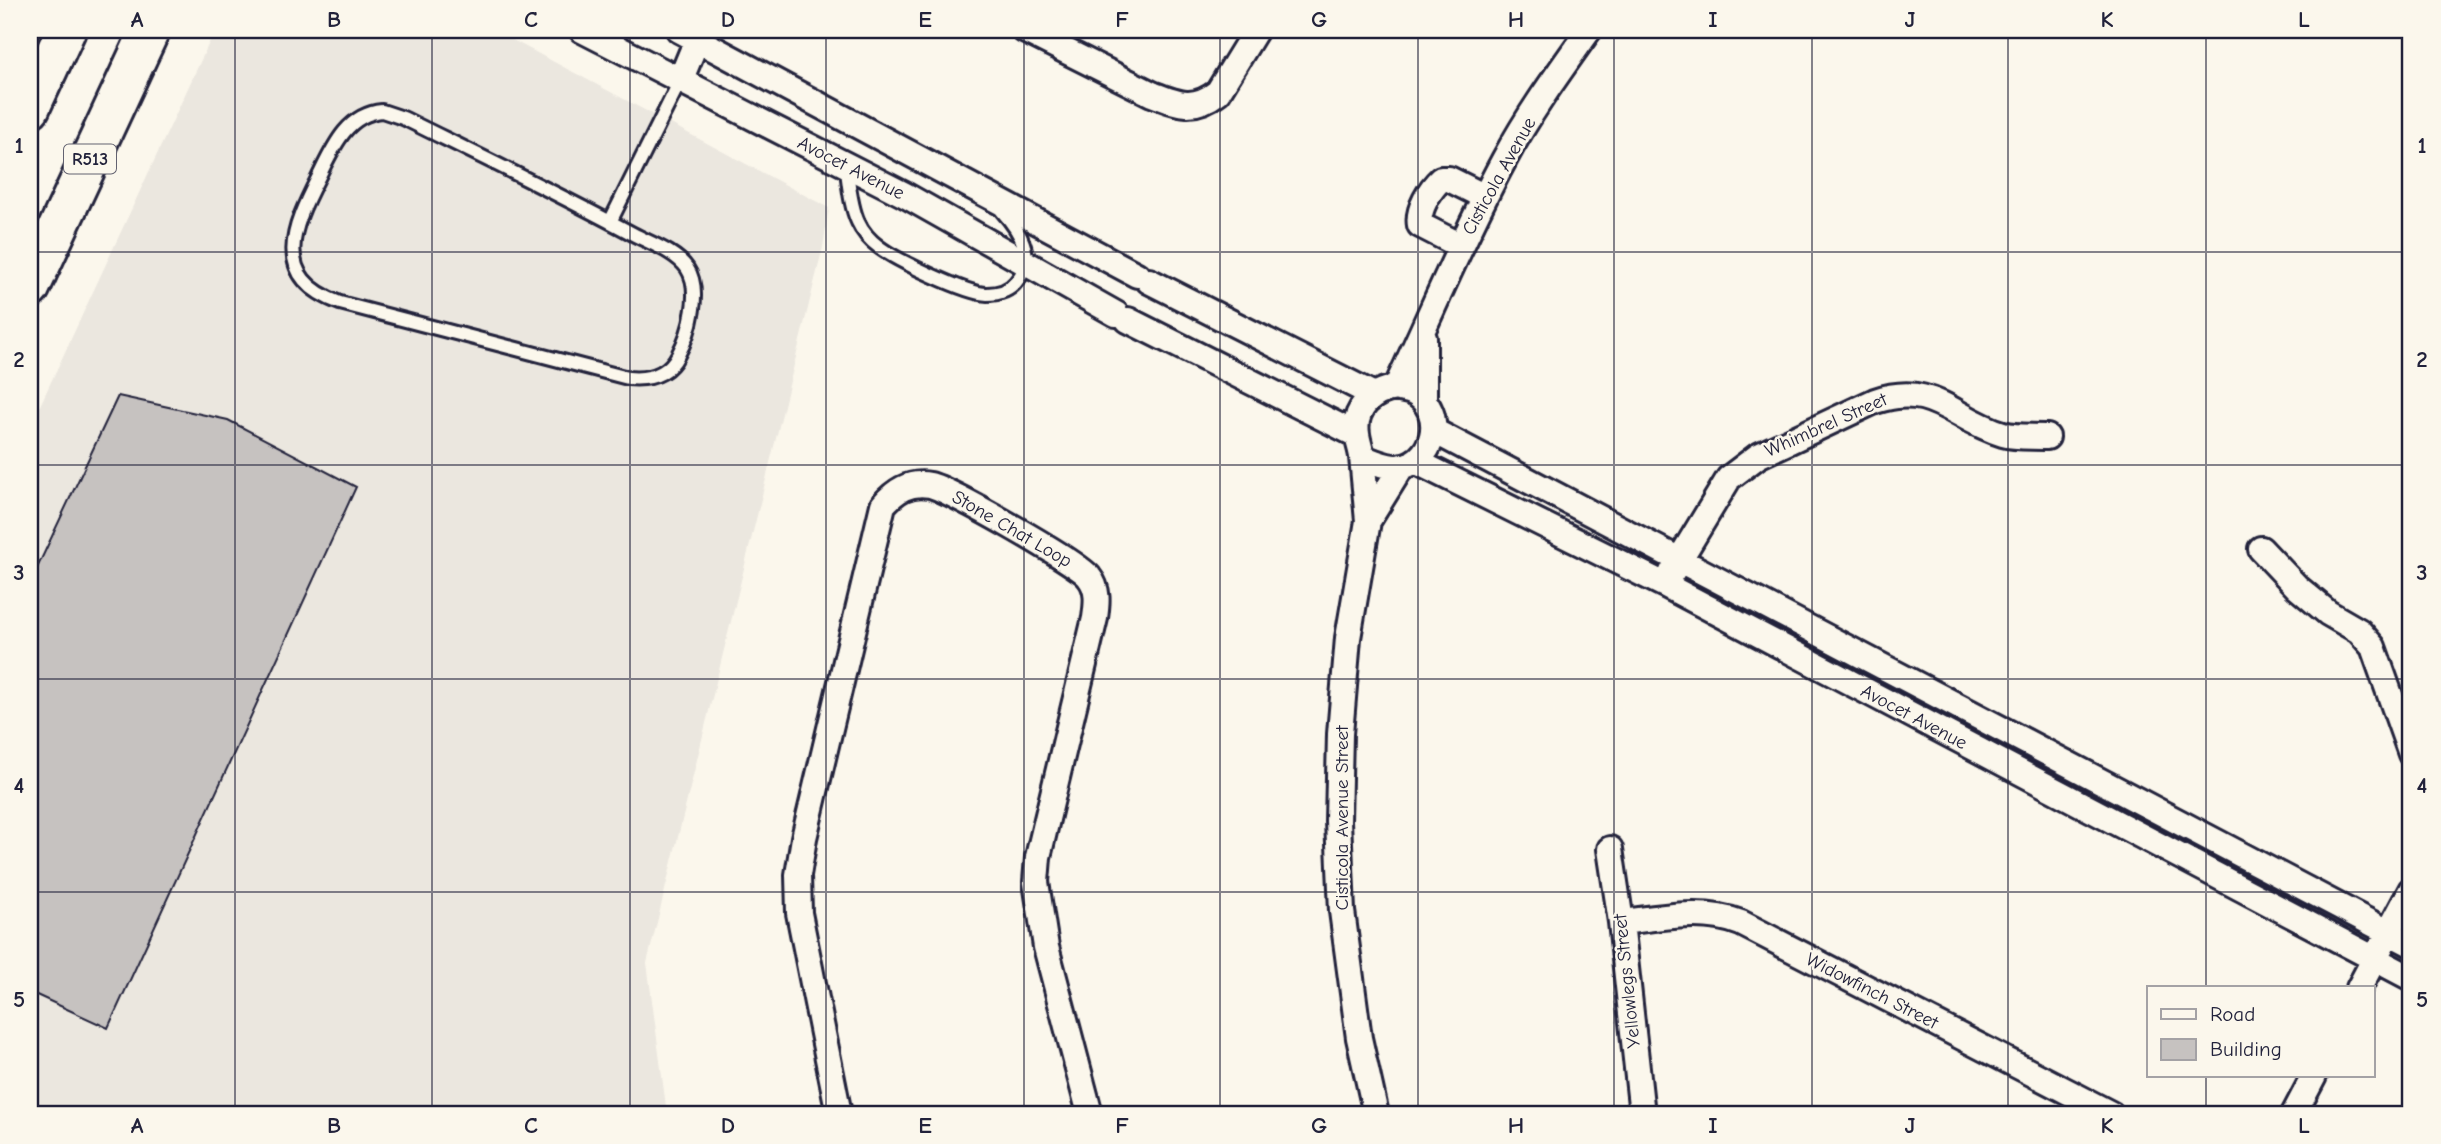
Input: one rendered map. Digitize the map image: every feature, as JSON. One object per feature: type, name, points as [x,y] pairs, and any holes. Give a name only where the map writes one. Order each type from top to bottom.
[{"type":"main road","points":[[30,108],[65,30]]},
{"type":"main road","name":"R513","points":[[30,288],[150,30]]},
{"type":"street","name":"Avocet Avenue","points":[[582,30],[846,164],[1359,446]]},
{"type":"street","points":[[1024,30],[1152,94],[1173,102],[1192,105],[1209,99],[1218,92],[1256,30]]},
{"type":"street","name":"Cisticola Avenue","points":[[1385,391],[1424,330],[1461,246],[1506,157],[1557,75],[1589,30]]},
{"type":"street","name":"Avocet Avenue","points":[[693,33],[990,198],[1143,278],[1385,391]]},
{"type":"street","points":[[680,81],[693,33]]},
{"type":"street","points":[[1461,246],[1420,225],[1420,212],[1441,179],[1449,179],[1485,197]]},
{"type":"street","name":"Cisticola Avenue","points":[[1424,330],[1424,401]]},
{"type":"street","points":[[1385,391],[1411,392],[1424,401],[1434,420],[1431,443],[1424,453],[1409,464],[1380,464],[1359,446],[1357,420],[1363,405],[1385,391]]},
{"type":"street","name":"Whimbrel Street","points":[[1665,585],[1678,559],[1729,478],[1741,466],[1769,450],[1893,394],[1935,400],[2001,433],[2047,437]]},
{"type":"street","name":"Avocet Avenue","points":[[1434,431],[2411,944]]},
{"type":"street","name":"Cisticola Avenue Street","points":[[1359,446],[1368,520],[1348,638],[1340,734],[1338,821],[1342,911],[1359,1038],[1376,1114]]},
{"type":"street","name":"Avocet Avenue","points":[[1409,464],[1665,585],[2411,978]]},
{"type":"street","name":"Cisticola Avenue Street","points":[[1368,520],[1409,464]]},
{"type":"street","name":"Stone Chat Loop","points":[[839,1114],[799,913],[798,875],[804,838],[883,505],[891,495],[902,488],[929,485],[951,493],[1068,560],[1087,574],[1094,584],[1097,601],[1095,618],[1038,857],[1036,882],[1046,947],[1090,1114]]},
{"type":"street","points":[[2261,549],[2297,587],[2328,613],[2359,631],[2373,647],[2411,754]]},
{"type":"street","name":"Yellowlegs Street","points":[[1610,849],[1621,922],[1642,1114]]},
{"type":"street","points":[[2360,986],[2411,890]]},
{"type":"street","name":"Widowfinch Street","points":[[1621,922],[1693,914],[1724,916],[2111,1114]]},
{"type":"street","points":[[2294,1114],[2313,1078]]},
{"type":"lane","points":[[610,222],[680,81]]},
{"type":"lane","points":[[375,112],[389,112],[403,118],[610,222],[681,261],[693,281],[694,304],[678,356],[667,369],[650,378],[628,378],[340,303],[325,297],[307,284],[293,252],[297,221],[334,147],[351,126],[375,112]]},
{"type":"lane","points":[[846,164],[858,221],[867,235],[882,249],[959,287],[984,294],[997,293],[1013,286],[1027,262],[1024,244],[1017,230],[990,198]]},
{"type":"shaded area","points":[[215,30],[494,30],[829,208],[823,247],[647,963],[667,1114],[30,1114],[30,427]]},
{"type":"building","points":[[118,396],[228,420],[356,487],[108,1028],[30,992],[30,583]]}]
